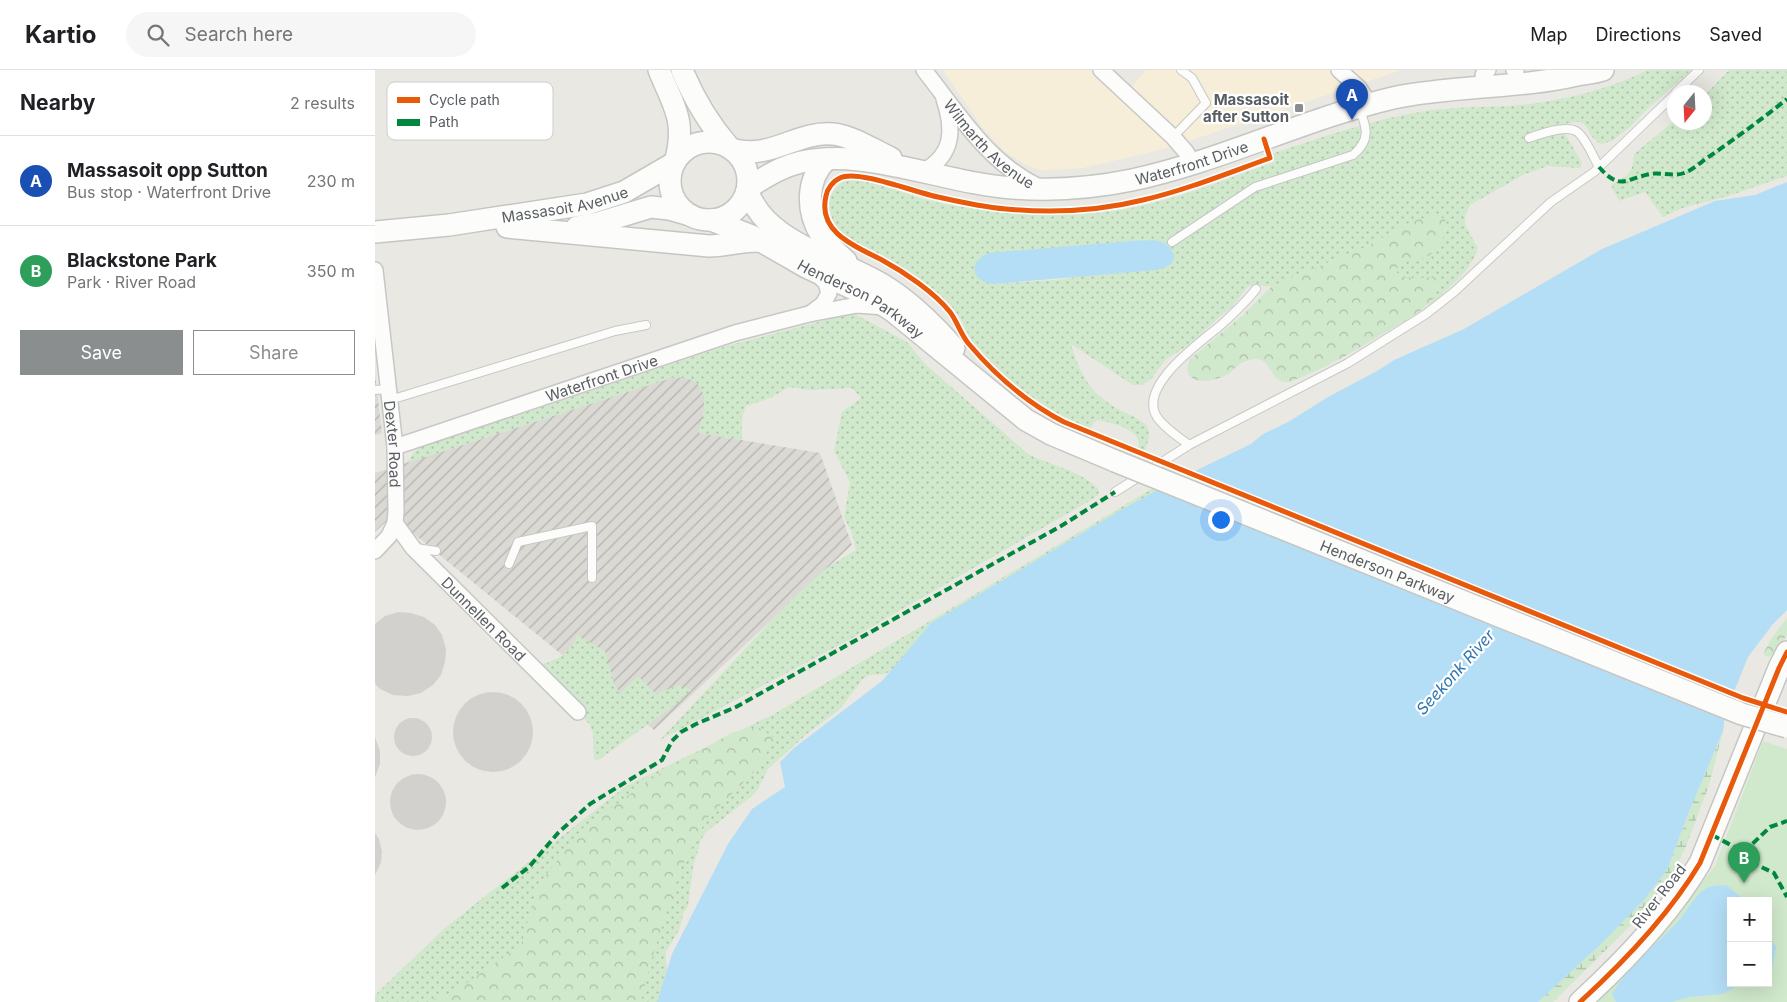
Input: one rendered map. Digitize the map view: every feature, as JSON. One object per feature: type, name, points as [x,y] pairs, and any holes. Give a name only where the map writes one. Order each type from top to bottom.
[{"type":"main road","name":"Henderson Parkway","points":[[659,70],[680,123],[680,137],[670,179],[671,192],[680,207],[701,218],[740,230],[815,272],[856,289],[888,308],[997,398],[1038,428],[1115,461],[1742,714],[1787,727]]},
{"type":"main road","name":"Henderson Parkway","points":[[682,70],[699,107],[715,130],[746,166],[749,178],[748,190],[760,214],[777,230],[817,253],[892,290],[924,315],[997,398]]},
{"type":"main road","points":[[1422,93],[1433,84],[1486,73],[1517,70]]},
{"type":"main road","name":"Waterfront Drive","points":[[748,190],[775,171],[792,164],[827,159],[863,161],[1006,188],[1044,189],[1111,184],[1156,174],[1364,106],[1422,93],[1459,88],[1526,85],[1600,70]]},
{"type":"main road","name":"Waterfront Drive","points":[[732,149],[760,152],[810,136],[832,134],[847,138],[924,171]]},
{"type":"main road","points":[[675,161],[691,146],[703,142],[717,142],[732,149]]},
{"type":"main road","points":[[827,159],[819,168],[812,185],[810,200],[812,215],[827,243],[864,275]]},
{"type":"main road","name":"Massasoit Avenue","points":[[375,232],[449,225],[597,202],[632,188],[675,161]]},
{"type":"main road","points":[[701,218],[724,217],[735,210],[745,198],[748,190]]},
{"type":"main road","name":"Massasoit Avenue","points":[[449,225],[550,228],[580,226],[613,219],[651,207],[669,209],[701,218]]},
{"type":"main road","points":[[507,226],[709,246],[762,241]]},
{"type":"main road","name":"River Road","points":[[1580,1002],[1630,952],[1686,887],[1700,863],[1787,652]]},
{"type":"street","name":"Wilmarth Avenue","points":[[924,70],[995,158],[1020,176],[1044,189]]},
{"type":"street","points":[[1101,70],[1173,137],[1193,162]]},
{"type":"street","points":[[1339,70],[1359,88],[1364,106]]},
{"type":"street","name":"Wilmarth Avenue","points":[[924,171],[941,158],[950,141],[948,113],[940,91]]},
{"type":"street","name":"Dexter Road","points":[[375,270],[384,393],[395,447],[397,512],[395,523],[389,536],[375,551]]},
{"type":"street","name":"Waterfront Drive","points":[[809,314],[823,304],[829,293],[826,283],[815,272]]},
{"type":"street","name":"Waterfront Drive","points":[[395,447],[730,335],[809,314],[857,305],[888,308]]},
{"type":"street","name":"Dunnellen Road","points":[[395,523],[413,548],[578,712]]},
{"type":"lane","points":[[1173,137],[1206,104],[1192,78],[1181,70]]},
{"type":"lane","points":[[1683,85],[1699,70]]},
{"type":"lane","points":[[1115,492],[1189,445],[1348,363],[1403,330],[1454,292],[1551,202],[1599,167],[1667,101]]},
{"type":"lane","points":[[1173,242],[1255,187],[1353,155],[1359,150],[1367,133],[1364,106]]},
{"type":"lane","points":[[1529,138],[1550,131],[1573,129],[1579,133],[1599,167]]},
{"type":"lane","points":[[1189,445],[1157,418],[1153,401],[1156,392],[1161,381],[1177,363],[1246,301],[1256,289]]},
{"type":"lane","points":[[384,393],[647,325]]},
{"type":"lane","points":[[509,564],[518,542],[591,526],[592,578]]},
{"type":"lane","points":[[413,548],[436,551]]},
{"type":"shaded area","points":[[943,70],[1106,70],[1128,91],[1146,70],[1402,70],[1168,148],[1083,168],[1040,170],[1026,165],[1004,151],[982,127]]},
{"type":"shaded area","points":[[375,373],[382,433],[375,435]]},
{"type":"shaded area","points":[[671,378],[690,378],[697,382],[703,392],[705,402],[704,413],[699,433],[820,453],[852,545],[654,730],[392,516],[375,532],[375,473]]},
{"type":"green space","points":[[1648,70],[1691,70],[1674,85],[1667,85],[1667,91],[1629,128],[1612,141],[1601,144],[1591,135],[1583,123],[1571,122],[1560,125],[1582,163],[1580,168],[1548,166],[1525,174],[1470,205],[1465,216],[1465,225],[1478,248],[1475,257],[1457,281],[1426,308],[1434,296],[1439,283],[1411,278],[1396,272],[1398,265],[1426,257],[1434,252],[1442,240],[1446,227],[1412,221],[1368,246],[1272,286],[1248,286],[1232,307],[1192,343],[1166,359],[1151,379],[1142,385],[1133,385],[1071,344],[1078,365],[1094,390],[1110,404],[1139,419],[1148,428],[1149,438],[1145,451],[1138,448],[1139,442],[1136,436],[1125,428],[1097,420],[1090,429],[1057,413],[1027,394],[975,344],[959,316],[940,295],[902,267],[856,243],[842,233],[832,219],[829,204],[833,192],[840,184],[855,180],[875,183],[939,203],[997,212],[1063,215],[1128,209],[1213,185],[1275,162],[1272,154],[1367,124],[1406,114],[1438,109],[1521,105],[1553,101],[1618,83]],"holes":[[[1146,240],[1165,243],[1169,246],[1085,275],[1066,279],[994,284],[1093,245]]]},
{"type":"green space","points":[[1729,70],[1787,70],[1787,176],[1728,196],[1682,208],[1663,217],[1645,192],[1619,201],[1611,185],[1629,174],[1634,154],[1667,127],[1667,130],[1712,130],[1712,88]]},
{"type":"green space","points":[[1436,215],[1445,219],[1444,236],[1439,246],[1426,257],[1398,265],[1396,272],[1411,278],[1438,278],[1439,284],[1435,295],[1415,315],[1333,363],[1291,381],[1280,380],[1266,363],[1255,359],[1243,362],[1220,378],[1200,381],[1189,375],[1187,368],[1190,359],[1243,315],[1272,286],[1368,246],[1412,221]]},
{"type":"green space","points":[[853,313],[907,342],[925,364],[1028,454],[1082,477],[1098,488],[1099,494],[847,641],[660,740],[788,603],[825,569],[856,550],[852,533],[844,517],[850,482],[834,451],[842,412],[861,398],[852,388],[811,390],[789,387],[770,398],[746,406],[742,417],[742,440],[698,433],[703,412],[703,394],[699,386],[693,381],[684,378],[671,378],[407,463],[414,452],[421,447],[726,346]]},
{"type":"green space","points":[[1155,487],[1169,495],[892,670],[885,674],[869,675],[862,680],[840,709],[808,733],[768,769],[758,789],[752,796],[706,832],[701,840],[693,867],[688,906],[683,914],[680,928],[666,952],[669,978],[665,1002],[375,1002],[375,995],[446,927],[626,786],[774,714]]},
{"type":"green space","points":[[1787,618],[1787,635],[1772,655],[1768,657],[1763,654],[1773,636]]},
{"type":"green space","points":[[575,634],[605,651],[614,683],[620,694],[638,676],[656,694],[679,685],[692,690],[677,701],[682,700],[597,761],[594,759],[593,734],[590,725],[538,665],[550,662],[567,652],[577,636]]},
{"type":"green space","points":[[760,728],[776,739],[753,773],[707,818],[680,870],[649,968],[641,1002],[428,1002],[455,991],[521,945],[538,885],[582,829],[651,779],[733,732]]},
{"type":"green space","points":[[1723,731],[1709,785],[1687,844],[1672,877],[1630,926],[1553,1002],[1538,1002],[1599,946],[1644,900],[1667,870]]},
{"type":"green space","points":[[1763,741],[1787,749],[1787,1002],[1590,1002],[1620,977],[1660,936],[1715,866]]},
{"type":"water","name":"Seekonk River","points":[[1787,182],[1787,610],[1773,624],[1748,657],[1725,714],[1723,731],[1667,870],[1644,900],[1599,946],[1538,1002],[657,1002],[672,954],[728,844],[752,809],[785,787],[780,762],[794,748],[882,681],[931,623],[1116,513],[1170,483],[1251,444],[1263,434],[1290,421],[1394,360],[1464,329],[1602,249],[1715,201],[1755,195]]},
{"type":"water","points":[[1151,240],[1162,242],[1172,251],[1173,261],[1171,264],[1157,270],[994,284],[981,280],[975,272],[977,262],[988,253]]},
{"type":"water","points":[[1726,885],[1741,897],[1727,897],[1727,987],[1736,987],[1723,994],[1689,997],[1671,1002],[1616,1002],[1612,994],[1626,974],[1677,923],[1702,891],[1714,886]]},
{"type":"water","points":[[1772,942],[1776,947],[1772,968]]},
{"type":"pier","points":[[1191,470],[1737,692],[1727,721],[1154,489]]},
{"type":"building","points":[[398,612],[424,617],[435,625],[442,635],[446,649],[441,675],[433,685],[421,693],[408,696],[393,695],[380,689],[375,684],[375,624],[385,616]]},
{"type":"building","points":[[493,692],[508,695],[521,704],[530,717],[533,732],[530,747],[521,760],[508,769],[493,772],[478,769],[465,760],[456,747],[453,732],[456,717],[465,704],[478,695]]},
{"type":"building","points":[[413,718],[427,723],[432,737],[427,751],[413,756],[399,751],[394,737],[399,723]]},
{"type":"building","points":[[375,737],[380,751],[380,764],[375,777]]},
{"type":"building","points":[[418,774],[429,776],[438,782],[444,791],[446,802],[444,813],[438,822],[429,828],[418,830],[407,828],[398,822],[392,813],[390,802],[392,791],[398,782],[407,776]]},
{"type":"building","points":[[375,833],[379,839],[382,851],[381,863],[375,875]]},
{"type":"marked path","points":[[1599,167],[1612,179],[1618,181],[1650,174],[1676,175],[1684,173],[1694,168],[1787,99]]},
{"type":"marked path","points":[[502,888],[529,867],[558,833],[590,804],[662,760],[672,741],[681,732],[736,707],[1061,526],[1115,492]]},
{"type":"marked path","points":[[1744,852],[1770,827],[1787,821]]},
{"type":"marked path","points":[[1712,835],[1744,852],[1755,864],[1774,873],[1787,897]]},
{"type":"cycle path","points":[[1264,139],[1270,158],[1175,191],[1109,207],[1058,211],[997,208],[938,197],[873,179],[848,176],[837,179],[831,185],[827,193],[825,209],[827,220],[841,237],[861,250],[900,270],[927,290],[950,312],[965,339],[989,366],[1024,397],[1064,422],[1743,698],[1787,712]]},
{"type":"cycle path","points":[[1580,1002],[1645,937],[1675,901],[1700,863],[1787,652]]},
{"type":"place","name":"Massasoit after Sutton","points":[[1299,108]]},
{"type":"place","name":"Massasoit opp Sutton","points":[[1352,120]]},
{"type":"place","name":"Blackstone Park","points":[[1744,883]]}]
